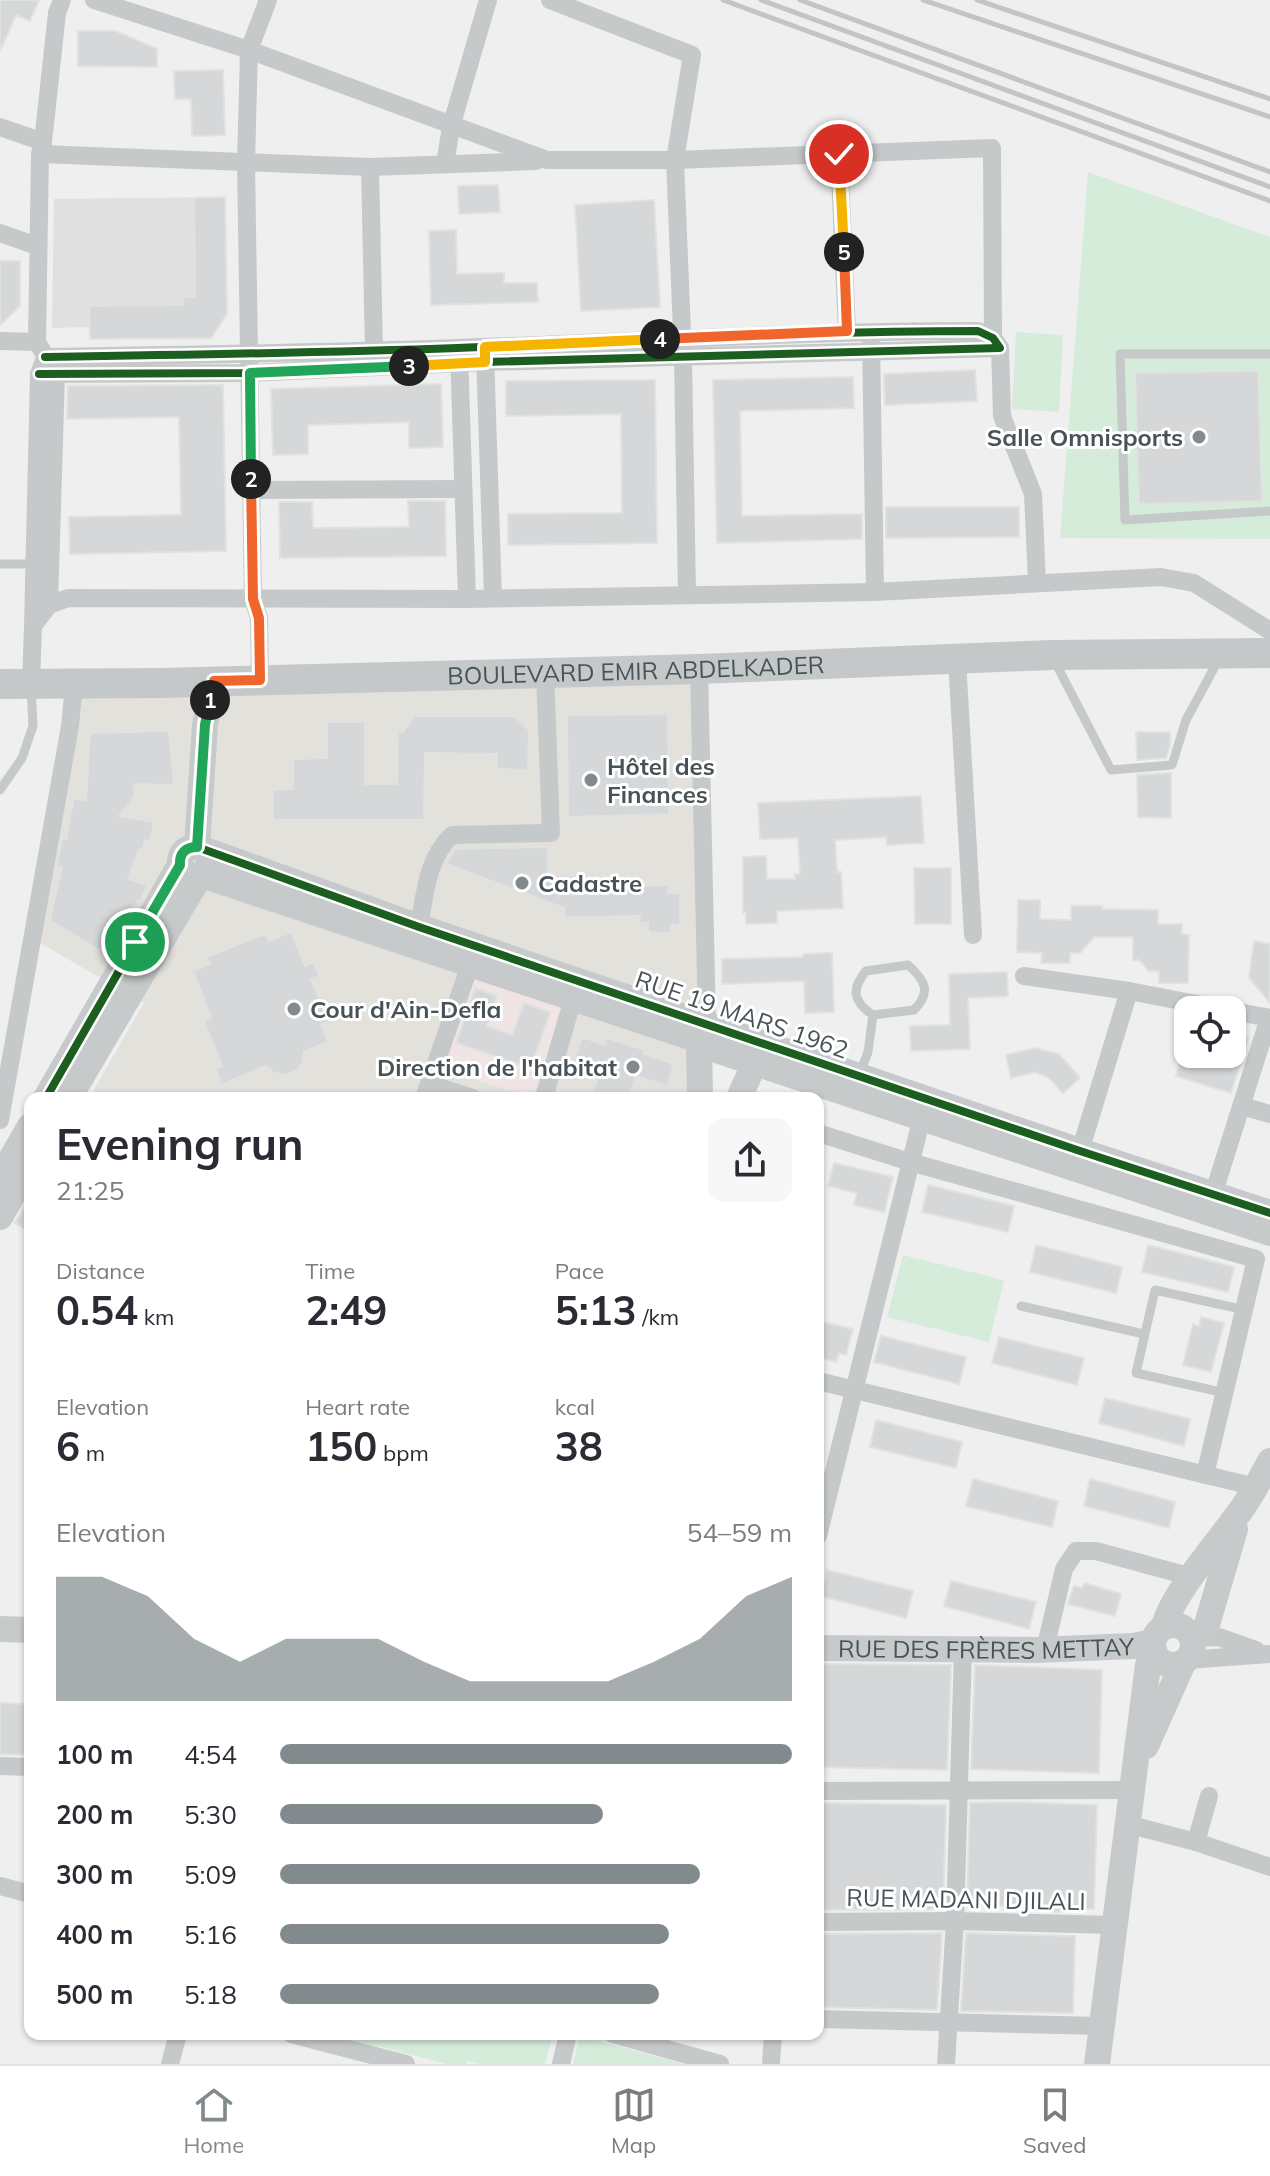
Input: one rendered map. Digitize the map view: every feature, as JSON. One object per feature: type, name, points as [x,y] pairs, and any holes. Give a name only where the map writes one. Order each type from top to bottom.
[{"type":"main road","name":"BOULEVARD EMIR ABDELKADER","points":[[0,684],[699,669],[1051,655],[1270,653]]},
{"type":"street","points":[[49,605],[44,362],[37,246],[42,148],[57,13],[62,0]]},
{"type":"street","points":[[94,0],[249,50],[547,160]]},
{"type":"street","points":[[260,680],[259,618],[253,599],[246,164],[249,50],[268,0]]},
{"type":"street","points":[[445,164],[451,127],[488,0]]},
{"type":"street","points":[[550,0],[692,55],[675,160],[683,357],[687,595]]},
{"type":"street","points":[[0,127],[42,148],[246,164],[370,167],[992,148],[1002,416],[1033,494],[1037,582]]},
{"type":"street","points":[[839,154],[847,331]]},
{"type":"street","points":[[370,167],[374,351]]},
{"type":"street","points":[[0,233],[37,246]]},
{"type":"street","points":[[0,341],[44,362],[250,364],[460,356],[682,338],[847,331],[871,340]]},
{"type":"street","points":[[485,354],[683,357],[978,331],[997,343]]},
{"type":"street","points":[[871,340],[875,592]]},
{"type":"street","points":[[250,364],[374,351],[460,356]]},
{"type":"street","points":[[485,354],[493,598]]},
{"type":"street","points":[[460,356],[467,599]]},
{"type":"street","points":[[31,684],[32,564],[44,362]]},
{"type":"street","points":[[251,490],[462,489]]},
{"type":"street","points":[[33,626],[49,605],[68,598],[467,599],[875,592],[1161,577],[1194,583],[1270,631]]},
{"type":"street","points":[[957,660],[973,935]]},
{"type":"street","points":[[699,669],[708,1038],[715,1092]]},
{"type":"street","points":[[419,927],[432,863],[439,847],[452,835],[551,833],[545,673]]},
{"type":"street","points":[[72,1092],[195,859],[205,725],[214,681]]},
{"type":"street","points":[[24,1131],[0,1120],[70,726],[74,684]]},
{"type":"street","points":[[50,1092],[195,859]]},
{"type":"street","name":"RUE 19 MARS 1962","points":[[195,859],[419,927],[708,1038],[755,1062],[924,1108],[1078,1160],[1270,1233]]},
{"type":"street","name":"RUE 19 MARS 1962","points":[[195,859],[470,965],[708,1038],[859,1075],[924,1108]]},
{"type":"street","points":[[427,1091],[470,965]]},
{"type":"street","points":[[1024,976],[1174,999]]},
{"type":"street","points":[[1078,1160],[1129,991]]},
{"type":"street","points":[[546,1092],[573,999]]},
{"type":"street","points":[[1213,1195],[1269,1018],[1246,1013]]},
{"type":"street","points":[[701,1092],[708,1038]]},
{"type":"street","points":[[742,1092],[755,1062]]},
{"type":"street","points":[[1242,1106],[1270,1114]]},
{"type":"street","points":[[824,1513],[924,1108]]},
{"type":"street","points":[[824,1135],[1256,1259],[1205,1475]]},
{"type":"street","points":[[0,1178],[24,1137]]},
{"type":"street","name":"RUE 19 MARS 1962","points":[[1078,1160],[1270,1213]]},
{"type":"street","points":[[0,1217],[24,1175]]},
{"type":"street","points":[[824,1382],[1256,1487]]},
{"type":"street","points":[[1097,2064],[1148,1665],[1166,1617],[1241,1511],[1270,1461]]},
{"type":"street","points":[[1133,1782],[1187,1654],[1206,1628],[1241,1511]]},
{"type":"street","points":[[1045,1649],[1064,1569],[1076,1551],[1096,1551],[1192,1577]]},
{"type":"street","points":[[1187,1654],[1184,1628],[1170,1625],[1157,1639],[1159,1659],[1165,1663],[1187,1654],[1269,1654]]},
{"type":"street","points":[[0,1629],[24,1630]]},
{"type":"street","name":"RUE DES FRÈRES METTAY","points":[[824,1648],[1045,1649],[1133,1646],[1157,1639]]},
{"type":"street","points":[[946,2064],[955,1921],[963,1649]]},
{"type":"street","points":[[0,1766],[24,1767]]},
{"type":"street","points":[[824,1791],[959,1792],[1133,1782]]},
{"type":"street","points":[[1196,1842],[1209,1796]]},
{"type":"street","points":[[1127,1824],[1196,1842],[1270,1867]]},
{"type":"street","points":[[0,1886],[24,1892]]},
{"type":"street","name":"RUE MADANI DJILALI","points":[[824,1922],[1114,1925]]},
{"type":"street","points":[[824,2019],[1102,2026]]},
{"type":"street","points":[[170,2064],[176,2040]]},
{"type":"street","points":[[314,2040],[406,2064]]},
{"type":"street","points":[[561,2064],[567,2040]]},
{"type":"street","points":[[638,2040],[720,2064]]},
{"type":"street","points":[[771,2064],[773,2040]]},
{"type":"lane","points":[[1270,354],[1120,354],[1125,520],[1270,511]]},
{"type":"lane","points":[[0,564],[32,564]]},
{"type":"lane","points":[[1051,655],[1111,770],[1172,765],[1186,720],[1221,655]]},
{"type":"lane","points":[[0,790],[22,758],[33,726],[31,684]]},
{"type":"lane","points":[[908,965],[920,975],[925,987],[923,1001],[914,1010],[873,1015],[862,1008],[856,995],[857,982],[866,971],[908,965]]},
{"type":"lane","points":[[859,1075],[868,1052],[873,1015]]},
{"type":"lane","points":[[1225,1393],[1136,1373],[1144,1334],[1155,1290],[1245,1310]]},
{"type":"lane","points":[[1021,1306],[1144,1334]]},
{"type":"shaded area","points":[[225,197],[227,314],[211,338],[90,339],[89,327],[52,328],[54,199]]},
{"type":"shaded area","points":[[699,669],[700,1092],[94,1092],[144,1003],[33,939],[74,684]]},
{"type":"shaded area","points":[[473,973],[563,1002],[535,1092],[514,1092],[442,1069]]},
{"type":"green space","points":[[1088,172],[1270,237],[1270,539],[1060,538]]},
{"type":"green space","points":[[1016,332],[1063,335],[1059,412],[1012,409]]},
{"type":"green space","points":[[903,1255],[1004,1280],[989,1342],[887,1317]]},
{"type":"green space","points":[[334,2040],[551,2040],[545,2064],[481,2064],[467,2061],[466,2064],[446,2064],[374,2045],[372,2050]]},
{"type":"green space","points":[[579,2040],[595,2040],[685,2064],[573,2064]]},
{"type":"building","points":[[0,0],[39,0],[30,21],[16,15],[0,51]]},
{"type":"building","points":[[78,31],[116,31],[157,49],[157,67],[78,66]]},
{"type":"building","points":[[223,70],[225,135],[192,136],[191,99],[175,99],[174,71]]},
{"type":"building","points":[[498,185],[500,212],[459,214],[458,186]]},
{"type":"building","points":[[225,197],[227,314],[211,338],[90,339],[89,306],[183,305],[183,297],[195,297],[194,198]]},
{"type":"building","points":[[654,200],[660,307],[581,311],[575,205]]},
{"type":"building","points":[[456,230],[457,274],[504,273],[504,283],[537,283],[538,302],[431,305],[429,231]]},
{"type":"building","points":[[0,261],[20,261],[20,306],[0,325]]},
{"type":"building","points":[[975,370],[977,401],[885,405],[884,374]]},
{"type":"building","name":"Salle Omnisports","points":[[1258,371],[1262,501],[1139,504],[1135,373]]},
{"type":"building","points":[[853,377],[854,408],[740,411],[742,516],[862,514],[862,539],[717,543],[713,380]]},
{"type":"building","points":[[655,380],[657,543],[508,545],[508,514],[622,513],[621,414],[506,416],[506,381]]},
{"type":"building","points":[[441,384],[443,447],[409,448],[409,422],[308,425],[308,454],[273,455],[271,389]]},
{"type":"building","points":[[223,385],[226,551],[70,554],[69,517],[181,515],[179,417],[67,419],[68,386]]},
{"type":"building","points":[[408,501],[445,501],[446,556],[280,558],[279,502],[312,502],[313,528],[409,527]]},
{"type":"building","points":[[886,507],[1019,507],[1019,537],[886,538]]},
{"type":"building","name":"Hôtel des Finances","points":[[668,714],[669,814],[568,817],[567,715]]},
{"type":"building","points":[[414,716],[514,716],[529,730],[528,770],[497,769],[497,754],[425,753],[424,820],[273,820],[273,790],[293,789],[293,759],[327,758],[327,722],[365,722],[365,784],[397,784],[398,731],[403,732]]},
{"type":"building","points":[[169,731],[174,785],[134,784],[134,797],[119,816],[154,822],[150,841],[145,840],[143,849],[139,849],[128,879],[147,885],[141,901],[138,900],[119,929],[120,937],[114,947],[98,949],[50,920],[62,867],[57,866],[62,838],[66,839],[74,798],[86,801],[90,733]]},
{"type":"building","points":[[1136,732],[1170,732],[1166,758],[1137,760]]},
{"type":"building","points":[[1171,773],[1171,818],[1138,817],[1137,775]]},
{"type":"building","points":[[921,796],[924,843],[887,845],[886,837],[835,840],[843,908],[777,911],[777,923],[746,924],[746,912],[743,913],[743,857],[766,856],[767,879],[795,879],[795,874],[800,874],[798,838],[760,839],[758,803]]},
{"type":"building","points":[[548,847],[548,876],[582,875],[582,888],[668,885],[668,893],[680,893],[680,925],[671,924],[671,933],[648,932],[648,923],[639,923],[640,916],[564,917],[564,908],[446,864],[455,849]]},
{"type":"building","points":[[914,868],[951,868],[951,924],[915,924]]},
{"type":"building","points":[[1018,900],[1040,900],[1040,919],[1071,920],[1071,906],[1158,910],[1158,924],[1182,924],[1182,934],[1189,935],[1188,983],[1159,983],[1159,971],[1149,971],[1139,960],[1133,960],[1133,937],[1094,937],[1080,953],[1070,953],[1070,963],[1041,963],[1042,953],[1017,952]]},
{"type":"building","name":"Cour d'Ain-Defla","points":[[291,932],[305,966],[314,962],[319,976],[311,979],[328,1021],[321,1024],[328,1042],[304,1051],[303,1062],[296,1071],[285,1075],[274,1073],[266,1066],[222,1084],[215,1069],[222,1066],[204,1021],[211,1018],[193,971],[210,964],[207,957],[229,948],[266,934],[269,941]]},
{"type":"building","points":[[1254,941],[1270,944],[1270,1003],[1249,978]]},
{"type":"building","points":[[832,953],[834,1012],[805,1013],[804,981],[722,984],[722,959],[803,957],[803,954]]},
{"type":"building","points":[[1007,972],[1008,996],[968,998],[970,1049],[911,1051],[910,1026],[950,1025],[949,974]]},
{"type":"building","points":[[475,988],[497,996],[487,1026],[512,1035],[524,1003],[550,1012],[531,1068],[456,1043]]},
{"type":"building","name":"Direction de l'habitat","points":[[582,1037],[605,1045],[607,1038],[645,1050],[643,1054],[674,1064],[667,1086],[636,1076],[631,1092],[593,1092],[601,1069],[574,1060]]},
{"type":"building","points":[[1035,1048],[1059,1054],[1080,1078],[1063,1093],[1049,1078],[1035,1072],[1011,1078],[1006,1055]]},
{"type":"building","points":[[1178,1068],[1239,1068],[1231,1093],[1176,1076]]},
{"type":"building","points":[[834,1163],[893,1177],[884,1212],[854,1205],[857,1193],[828,1186]]},
{"type":"building","points":[[928,1185],[1014,1206],[1008,1232],[922,1212]]},
{"type":"building","points":[[24,1207],[24,1228],[15,1223]]},
{"type":"building","points":[[1036,1245],[1122,1267],[1116,1293],[1030,1272]]},
{"type":"building","points":[[1148,1245],[1234,1267],[1228,1292],[1142,1272]]},
{"type":"building","points":[[1201,1317],[1224,1323],[1211,1372],[1183,1365],[1193,1324],[1199,1326]]},
{"type":"building","points":[[824,1322],[853,1329],[846,1355],[839,1353],[836,1362],[824,1359]]},
{"type":"building","points":[[881,1336],[966,1357],[959,1384],[874,1362]]},
{"type":"building","points":[[999,1337],[1084,1358],[1077,1385],[992,1363]]},
{"type":"building","points":[[1105,1398],[1190,1419],[1184,1446],[1099,1423]]},
{"type":"building","points":[[876,1420],[962,1442],[956,1468],[870,1447]]},
{"type":"building","points":[[973,1479],[1058,1501],[1052,1527],[966,1506]]},
{"type":"building","points":[[1090,1479],[1175,1502],[1169,1528],[1084,1506]]},
{"type":"building","points":[[827,1570],[913,1591],[906,1618],[824,1597]]},
{"type":"building","points":[[951,1581],[1036,1602],[1029,1629],[944,1606]]},
{"type":"building","points":[[1085,1583],[1121,1594],[1115,1616],[1068,1604],[1074,1586],[1082,1588]]},
{"type":"building","points":[[824,1664],[951,1665],[947,1770],[824,1767]]},
{"type":"building","points":[[975,1665],[1102,1670],[1099,1773],[971,1769]]},
{"type":"building","points":[[0,1703],[24,1704],[24,1755],[0,1754]]},
{"type":"building","points":[[824,1803],[946,1805],[943,1909],[824,1910]]},
{"type":"building","points":[[970,1803],[1097,1805],[1094,1909],[1037,1911],[1037,1907],[967,1905]]},
{"type":"building","points":[[942,1933],[937,2010],[824,2007],[824,1934]]},
{"type":"building","points":[[966,1933],[1075,1936],[1073,2013],[961,2011]]},
{"type":"railway","points":[[723,0],[1270,201]]},
{"type":"railway","points":[[761,0],[1270,187]]},
{"type":"railway","points":[[800,0],[1270,172]]},
{"type":"railway","points":[[923,0],[1270,117]]},
{"type":"railway","points":[[977,0],[1270,99]]},
{"type":"cycle path","points":[[39,374],[250,373],[485,362],[1000,348],[993,338],[978,331],[913,331],[406,350],[45,357]]},
{"type":"cycle path","points":[[49,1092],[180,865],[182,854],[197,847],[419,927],[1270,1213]]},
{"type":"place","name":"Salle Omnisports","points":[[1199,437]]},
{"type":"place","name":"Hôtel des Finances","points":[[591,780]]},
{"type":"place","name":"Cadastre","points":[[522,883]]},
{"type":"place","name":"Cour d'Ain-Defla","points":[[294,1009]]},
{"type":"place","name":"Direction de l'habitat","points":[[633,1067]]},
{"type":"route","points":[[135,942],[180,865],[181,855],[187,849],[197,847],[205,725],[214,681],[260,680],[259,618],[253,599],[250,373],[485,362],[485,347],[847,331],[839,154]]}]
